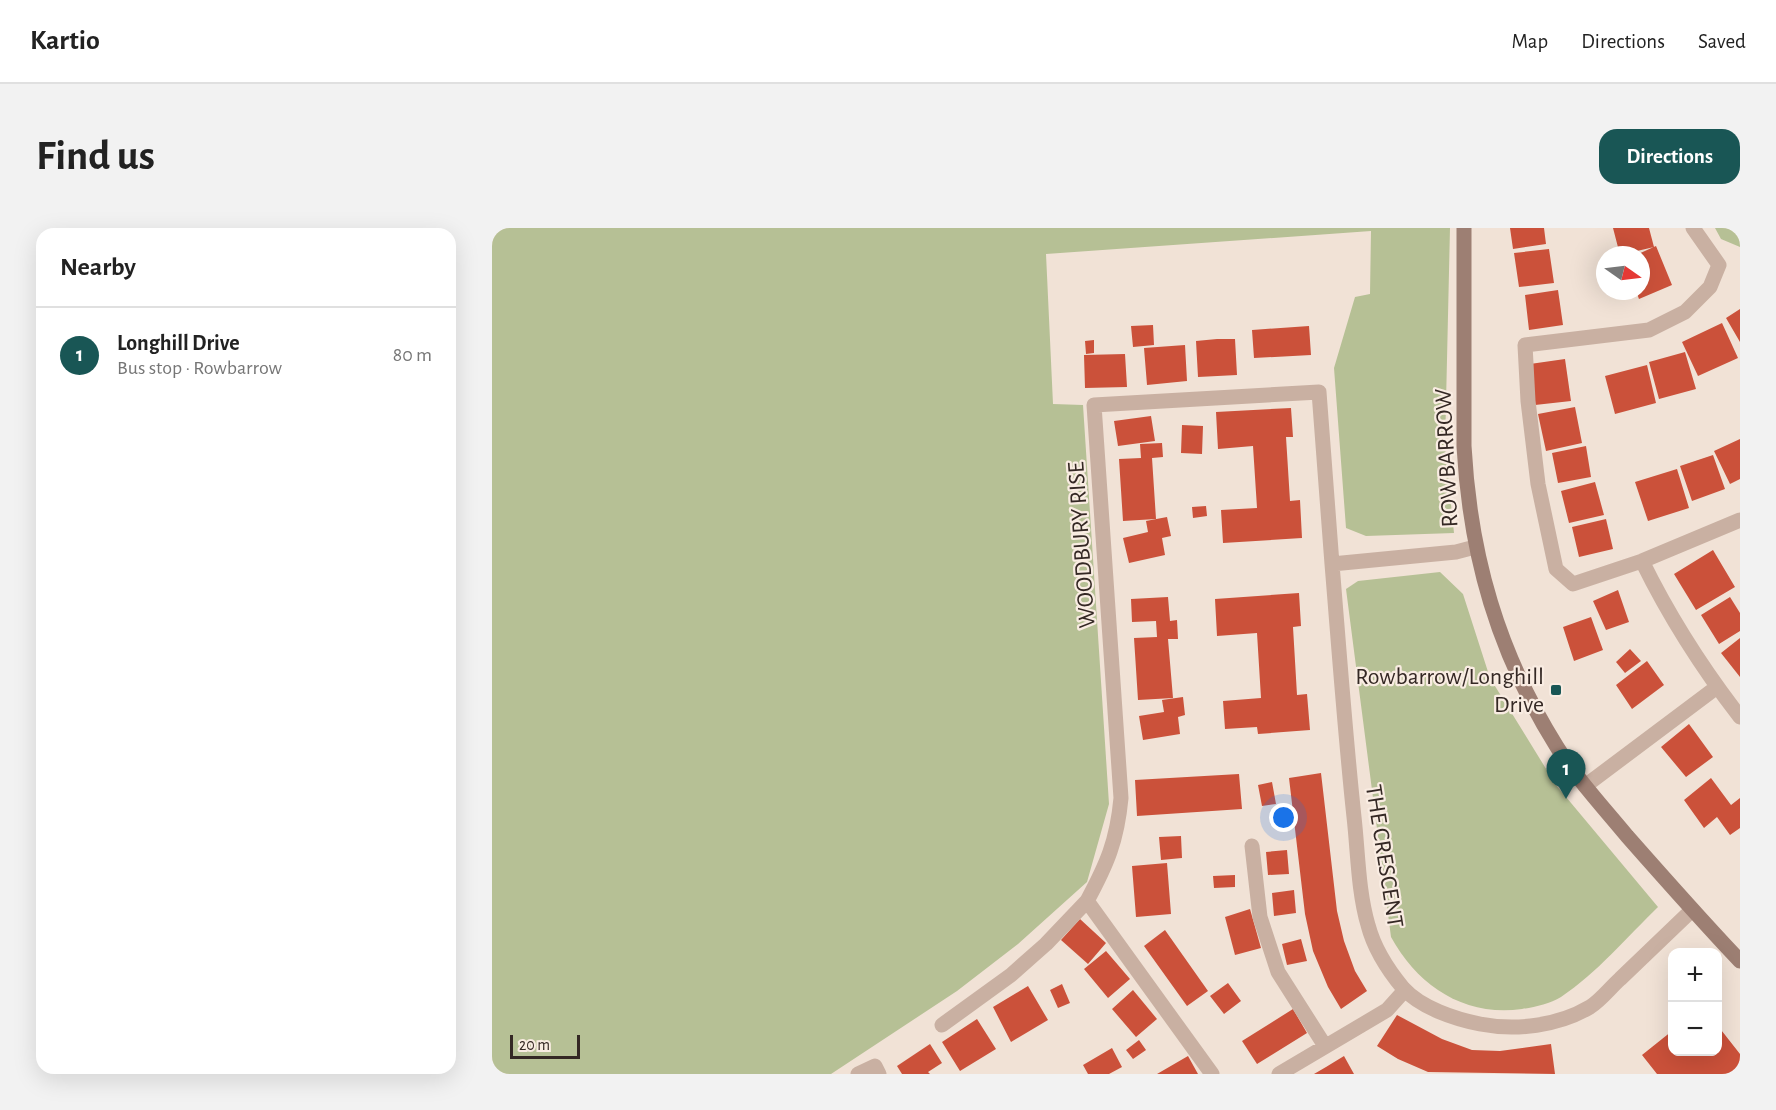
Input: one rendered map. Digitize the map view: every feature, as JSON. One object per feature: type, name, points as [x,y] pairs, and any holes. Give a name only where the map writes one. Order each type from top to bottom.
[{"type":"street","name":"ROWBARROW","points":[[1464,228],[1466,480],[1475,547],[1494,615],[1514,668],[1540,719],[1584,786],[1692,910],[1740,961]]},
{"type":"street","points":[[1693,228],[1719,265],[1710,287],[1685,312],[1649,330],[1525,345],[1528,401],[1538,484],[1556,569],[1573,584],[1642,561],[1740,520]]},
{"type":"street","name":"THE CRESCENT","points":[[1319,392],[1348,765],[1361,886],[1368,925],[1378,951],[1405,990],[1446,1015],[1468,1022],[1516,1027],[1551,1022],[1592,1006],[1692,910]]},
{"type":"street","name":"WOODBURY RISE","points":[[942,1025],[1011,975],[1046,944],[1087,901],[1106,866],[1119,823],[1121,798],[1094,405],[1319,392]]},
{"type":"street","points":[[1332,564],[1456,552],[1475,547]]},
{"type":"street","points":[[1642,561],[1665,608],[1717,687],[1740,717]]},
{"type":"street","points":[[1584,786],[1717,687]]},
{"type":"street","points":[[1252,846],[1260,917],[1278,972],[1325,1046]]},
{"type":"street","points":[[1087,901],[1212,1074]]},
{"type":"street","points":[[1279,1074],[1387,1010],[1405,990]]},
{"type":"street","points":[[858,1074],[879,1069]]},
{"type":"green space","points":[[492,228],[1450,228],[1445,447],[1454,533],[1366,536],[1346,528],[1334,368],[1355,297],[1370,294],[1371,231],[1046,254],[1053,404],[1083,405],[1109,804],[1087,882],[1018,944],[957,991],[831,1074],[492,1074]]},
{"type":"green space","points":[[1715,228],[1740,228],[1740,247],[1721,239]]},
{"type":"green space","points":[[1440,572],[1463,594],[1490,678],[1556,785],[1658,907],[1587,977],[1561,997],[1537,1006],[1501,1010],[1462,1003],[1429,983],[1415,970],[1391,937],[1346,589],[1358,581]]},
{"type":"building","points":[[1510,228],[1544,228],[1546,244],[1513,249]]},
{"type":"building","points":[[1613,228],[1649,228],[1654,247],[1650,248],[1650,246],[1618,246]]},
{"type":"building","points":[[1656,246],[1672,285],[1650,294],[1650,249]]},
{"type":"building","points":[[1549,249],[1554,283],[1519,287],[1514,253]]},
{"type":"building","points":[[1558,290],[1563,325],[1529,330],[1525,295]]},
{"type":"building","points":[[1740,309],[1740,342],[1726,318]]},
{"type":"building","points":[[1722,323],[1738,358],[1698,376],[1682,342]]},
{"type":"building","points":[[1153,325],[1154,345],[1133,347],[1131,326]]},
{"type":"building","points":[[1309,326],[1311,355],[1254,358],[1252,330]]},
{"type":"building","points":[[1235,339],[1237,375],[1198,377],[1196,341]]},
{"type":"building","points":[[1094,340],[1094,353],[1086,354],[1085,341]]},
{"type":"building","points":[[1185,345],[1187,381],[1147,385],[1144,348]]},
{"type":"building","points":[[1685,352],[1696,389],[1659,399],[1649,362]]},
{"type":"building","points":[[1125,354],[1127,387],[1085,388],[1084,355]]},
{"type":"building","points":[[1565,359],[1571,401],[1535,405],[1530,364]]},
{"type":"building","points":[[1647,365],[1656,403],[1615,414],[1605,376]]},
{"type":"building","points":[[1575,407],[1582,443],[1546,451],[1538,414]]},
{"type":"building","points":[[1291,408],[1293,437],[1286,437],[1290,501],[1300,500],[1302,538],[1223,543],[1221,510],[1257,508],[1253,446],[1218,449],[1216,412]]},
{"type":"building","points":[[1151,416],[1155,441],[1118,446],[1114,421]]},
{"type":"building","points":[[1182,425],[1203,426],[1202,454],[1181,453]]},
{"type":"building","points":[[1740,439],[1740,479],[1730,484],[1714,451]]},
{"type":"building","points":[[1162,443],[1163,457],[1152,458],[1156,519],[1123,521],[1119,459],[1141,458],[1140,444]]},
{"type":"building","points":[[1586,446],[1591,477],[1558,483],[1552,453]]},
{"type":"building","points":[[1713,455],[1725,489],[1692,501],[1680,466]]},
{"type":"building","points":[[1677,469],[1689,508],[1648,521],[1635,482]]},
{"type":"building","points":[[1595,482],[1604,515],[1569,523],[1561,491]]},
{"type":"building","points":[[1206,506],[1207,516],[1193,518],[1192,507]]},
{"type":"building","points":[[1167,517],[1171,536],[1162,538],[1165,555],[1129,563],[1123,538],[1148,532],[1146,521]]},
{"type":"building","points":[[1606,519],[1613,549],[1579,557],[1572,527]]},
{"type":"building","points":[[1713,550],[1735,587],[1696,610],[1674,574]]},
{"type":"building","points":[[1618,590],[1629,622],[1606,630],[1593,601]]},
{"type":"building","points":[[1299,593],[1301,626],[1293,627],[1297,695],[1307,694],[1310,730],[1258,734],[1257,727],[1225,729],[1223,701],[1261,698],[1257,633],[1217,636],[1215,599]]},
{"type":"building","points":[[1168,597],[1170,621],[1177,620],[1178,639],[1168,639],[1173,698],[1138,700],[1134,638],[1157,637],[1156,621],[1132,622],[1131,599]]},
{"type":"building","points":[[1730,597],[1740,613],[1740,631],[1719,644],[1701,615]]},
{"type":"building","points":[[1591,617],[1603,650],[1574,661],[1563,627]]},
{"type":"building","points":[[1740,638],[1740,677],[1721,653]]},
{"type":"building","points":[[1630,649],[1641,661],[1625,673],[1616,662]]},
{"type":"building","points":[[1647,661],[1664,685],[1632,709],[1616,685]]},
{"type":"building","points":[[1183,697],[1185,715],[1178,717],[1180,734],[1143,740],[1139,716],[1164,712],[1162,700]]},
{"type":"building","points":[[1689,724],[1713,757],[1686,777],[1661,747]]},
{"type":"building","points":[[1321,773],[1337,911],[1344,941],[1355,971],[1367,991],[1341,1009],[1328,987],[1313,951],[1305,914],[1289,778]]},
{"type":"building","points":[[1239,774],[1242,809],[1137,816],[1135,780]]},
{"type":"building","points":[[1711,778],[1731,805],[1740,798],[1740,828],[1730,835],[1717,817],[1704,828],[1684,800]]},
{"type":"building","points":[[1272,782],[1276,804],[1262,806],[1258,785]]},
{"type":"building","points":[[1181,836],[1182,858],[1161,860],[1159,837]]},
{"type":"building","points":[[1287,850],[1289,874],[1268,875],[1266,852]]},
{"type":"building","points":[[1167,863],[1171,914],[1136,917],[1132,866]]},
{"type":"building","points":[[1235,875],[1235,887],[1214,888],[1213,876]]},
{"type":"building","points":[[1294,890],[1296,913],[1274,916],[1272,893]]},
{"type":"building","points":[[1250,909],[1261,948],[1235,955],[1225,917]]},
{"type":"building","points":[[1080,919],[1106,943],[1088,964],[1061,940]]},
{"type":"building","points":[[1165,930],[1208,991],[1187,1006],[1144,946]]},
{"type":"building","points":[[1301,939],[1307,961],[1287,965],[1282,944]]},
{"type":"building","points":[[1106,951],[1130,979],[1108,998],[1084,969]]},
{"type":"building","points":[[1228,983],[1241,1001],[1224,1014],[1210,996]]},
{"type":"building","points":[[1062,984],[1070,1003],[1058,1008],[1050,990]]},
{"type":"building","points":[[1028,986],[1048,1020],[1011,1042],[993,1007]]},
{"type":"building","points":[[1133,990],[1157,1019],[1136,1037],[1112,1009]]},
{"type":"building","points":[[1293,1009],[1307,1033],[1257,1064],[1242,1041]]},
{"type":"building","points":[[1397,1015],[1442,1039],[1472,1050],[1500,1051],[1551,1044],[1555,1074],[1428,1072],[1398,1059],[1377,1046]]},
{"type":"building","points":[[977,1019],[996,1049],[960,1071],[942,1042]]},
{"type":"building","points":[[1722,1031],[1740,1054],[1740,1074],[1657,1074],[1642,1055],[1668,1034],[1668,1056],[1722,1056]]},
{"type":"building","points":[[1139,1040],[1146,1050],[1133,1059],[1126,1050]]},
{"type":"building","points":[[930,1044],[942,1063],[928,1072],[930,1074],[902,1074],[897,1066]]},
{"type":"building","points":[[1112,1048],[1122,1067],[1109,1074],[1088,1074],[1083,1065]]},
{"type":"building","points":[[1188,1056],[1198,1074],[1157,1074]]},
{"type":"building","points":[[1344,1056],[1354,1074],[1314,1074],[1326,1067]]},
{"type":"place","name":"Rowbarrow/Longhill Drive","points":[[1556,690]]},
{"type":"place","name":"Longhill Drive","points":[[1566,799]]}]
